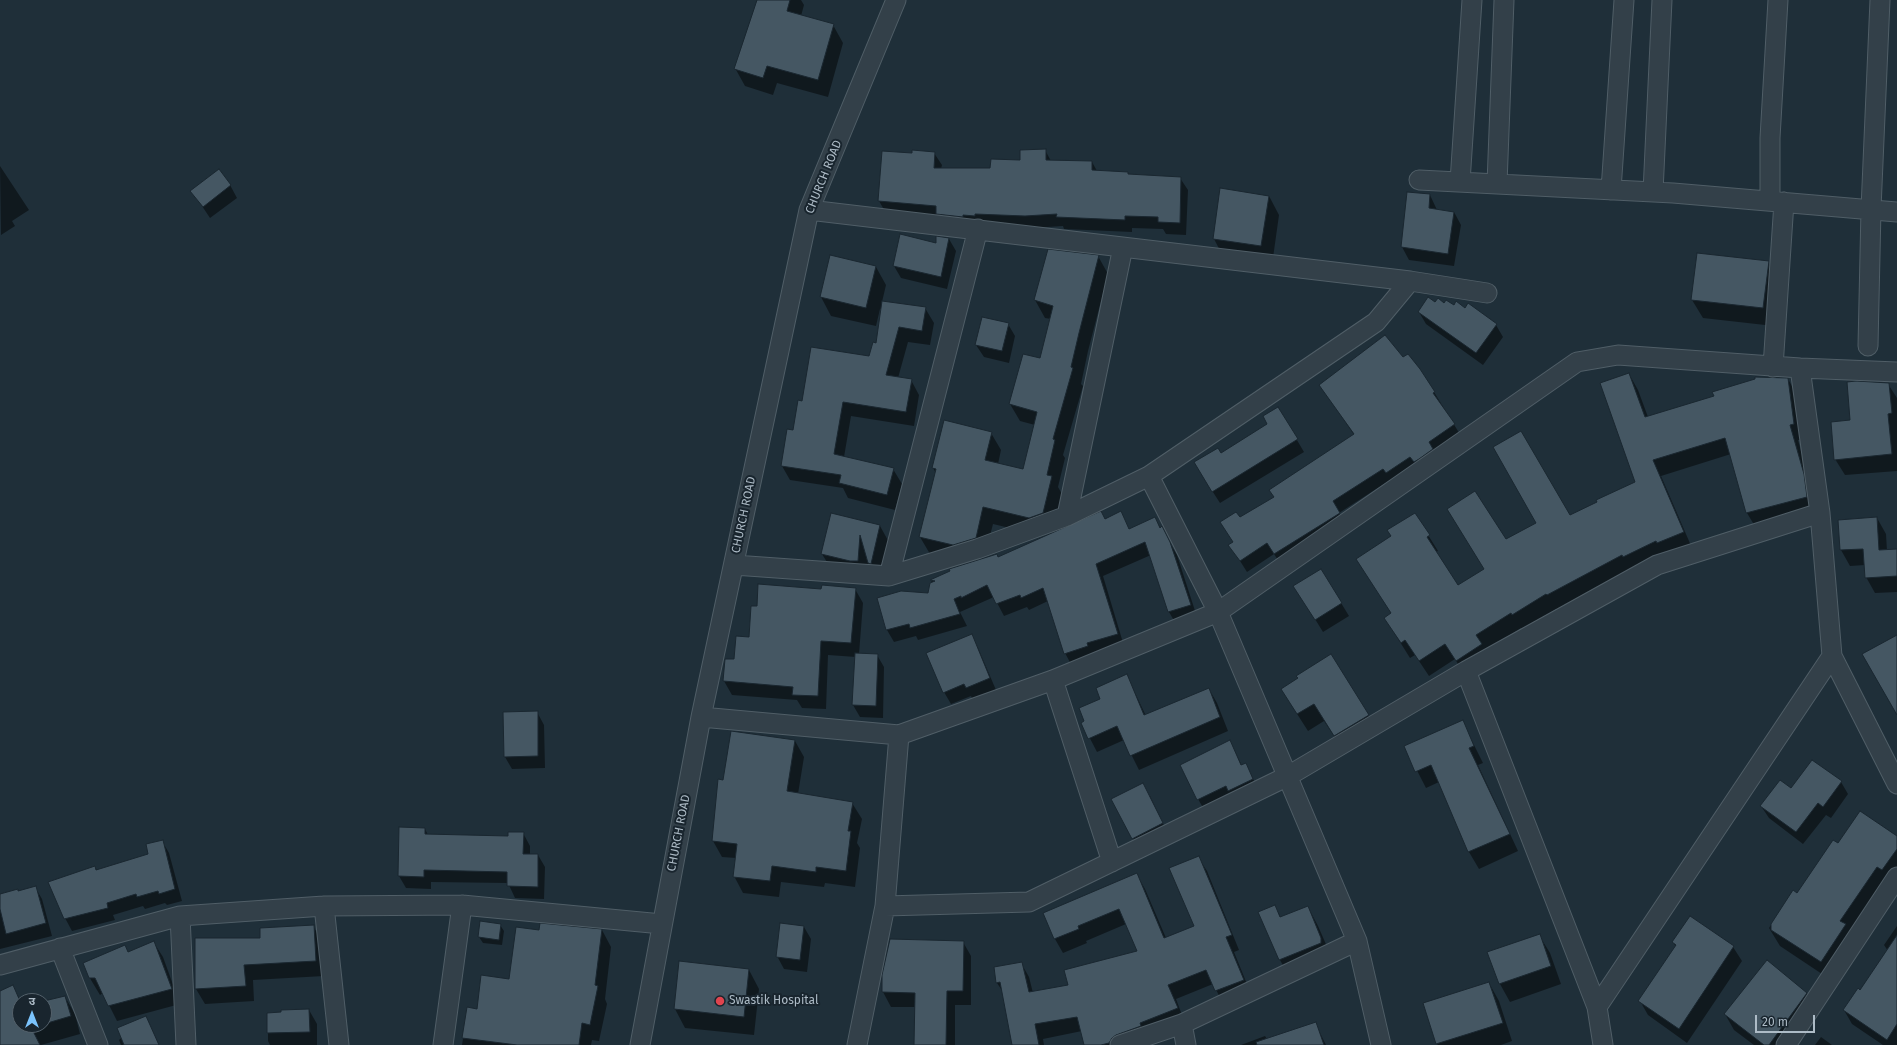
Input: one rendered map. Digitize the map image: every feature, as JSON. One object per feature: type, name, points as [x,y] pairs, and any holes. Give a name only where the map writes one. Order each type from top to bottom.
[{"type":"street","name":"CHURCH ROAD","points":[[640,1045],[701,717],[809,210],[896,0]]},
{"type":"street","points":[[1460,182],[1472,0]]},
{"type":"street","points":[[1497,184],[1504,0]]},
{"type":"street","points":[[1611,190],[1624,0]]},
{"type":"street","points":[[1653,192],[1662,0]]},
{"type":"street","points":[[1773,367],[1777,201],[1770,138],[1778,0]]},
{"type":"street","points":[[1868,346],[1871,209],[1880,0]]},
{"type":"street","points":[[1419,180],[1653,192],[1897,212]]},
{"type":"street","points":[[809,210],[1410,281],[1487,293]]},
{"type":"street","points":[[889,576],[978,229]]},
{"type":"street","points":[[1067,516],[1123,247]]},
{"type":"street","points":[[734,565],[889,576],[977,549],[1067,516],[1149,476],[1376,322],[1410,281]]},
{"type":"street","points":[[701,717],[899,735],[1053,680],[1218,612],[1577,362],[1618,355],[1773,367],[1897,372]]},
{"type":"street","points":[[1800,368],[1820,513],[1832,656],[1897,784]]},
{"type":"street","points":[[1149,476],[1218,612],[1357,941],[1381,1045]]},
{"type":"street","points":[[885,906],[1029,902],[1288,776],[1466,671],[1657,565],[1820,513]]},
{"type":"street","points":[[1597,1007],[1832,656]]},
{"type":"street","points":[[1466,671],[1597,1007],[1603,1045]]},
{"type":"street","points":[[1053,680],[1112,862]]},
{"type":"street","points":[[857,1045],[885,906],[899,735]]},
{"type":"street","points":[[1786,1045],[1897,877]]},
{"type":"street","points":[[0,965],[180,916],[324,906],[462,905],[662,924]]},
{"type":"street","points":[[443,1045],[462,905]]},
{"type":"street","points":[[324,906],[339,1045]]},
{"type":"street","points":[[180,916],[186,1045]]},
{"type":"street","points":[[1120,1045],[1182,1024],[1357,941]]},
{"type":"street","points":[[60,948],[98,1045]]},
{"type":"street","points":[[1182,1024],[1186,1045]]},
{"type":"building","points":[[757,0],[790,0],[787,11],[834,24],[818,80],[767,66],[763,78],[734,69]]},
{"type":"building","points":[[1046,149],[1046,160],[1092,161],[1092,170],[1181,177],[1180,223],[1158,222],[1158,217],[1125,216],[1125,220],[1056,217],[1057,214],[1025,216],[975,214],[975,216],[963,215],[963,217],[936,214],[936,206],[878,201],[882,151],[912,153],[912,150],[935,152],[934,168],[990,168],[991,159],[1020,160],[1020,150]]},
{"type":"building","points":[[219,169],[231,185],[203,207],[190,191]]},
{"type":"building","points":[[1220,188],[1269,196],[1261,246],[1213,239]]},
{"type":"building","points":[[1407,192],[1430,194],[1429,208],[1454,212],[1448,254],[1401,247]]},
{"type":"building","points":[[900,234],[936,243],[936,236],[949,238],[941,277],[893,266]]},
{"type":"building","points":[[1048,249],[1099,255],[1071,367],[1073,368],[1053,439],[1055,440],[1047,475],[1052,476],[1043,513],[1029,518],[983,507],[976,538],[953,545],[919,537],[936,469],[932,468],[944,420],[992,432],[985,460],[1023,469],[1037,412],[1009,404],[1023,354],[1040,358],[1053,306],[1034,300]]},
{"type":"building","points":[[1697,253],[1769,261],[1763,308],[1691,300]]},
{"type":"building","points":[[830,255],[876,266],[866,308],[820,297]]},
{"type":"building","points":[[1428,297],[1435,302],[1438,298],[1444,303],[1446,300],[1454,305],[1456,301],[1465,308],[1468,303],[1497,324],[1476,353],[1418,312]]},
{"type":"building","points":[[882,301],[926,307],[922,331],[899,327],[886,375],[912,379],[906,412],[843,402],[834,454],[894,468],[887,495],[839,483],[841,475],[781,466],[787,429],[793,430],[798,400],[802,401],[811,347],[869,356],[873,342],[876,343]]},
{"type":"building","points":[[982,317],[1009,323],[1002,351],[975,345]]},
{"type":"building","points":[[1385,335],[1403,357],[1408,354],[1420,369],[1435,392],[1433,393],[1455,424],[1429,442],[1433,449],[1419,459],[1414,462],[1410,457],[1386,473],[1383,469],[1333,501],[1340,513],[1274,554],[1267,543],[1240,561],[1228,545],[1233,542],[1220,522],[1236,512],[1240,517],[1274,497],[1269,490],[1354,434],[1319,385]]},
{"type":"building","points":[[1629,373],[1645,417],[1714,396],[1712,392],[1755,379],[1755,377],[1788,378],[1794,424],[1790,425],[1804,474],[1807,497],[1746,513],[1725,438],[1653,460],[1684,532],[1657,543],[1656,541],[1623,557],[1622,555],[1547,595],[1546,594],[1512,615],[1511,613],[1476,635],[1482,644],[1456,661],[1445,644],[1419,661],[1405,640],[1401,643],[1384,618],[1391,613],[1356,559],[1391,536],[1387,530],[1415,513],[1430,535],[1427,537],[1458,585],[1484,569],[1447,509],[1475,491],[1506,539],[1536,523],[1493,447],[1521,431],[1570,515],[1597,502],[1596,500],[1635,482],[1600,383]]},
{"type":"building","points":[[1856,381],[1889,383],[1892,413],[1888,414],[1892,454],[1834,460],[1831,422],[1850,420],[1847,382]]},
{"type":"building","points":[[1278,407],[1298,439],[1212,492],[1194,462],[1218,448],[1221,453],[1267,424],[1263,416]]},
{"type":"building","points":[[1101,511],[1105,519],[1121,511],[1129,529],[1155,517],[1160,528],[1162,526],[1170,542],[1191,605],[1168,612],[1145,542],[1096,564],[1118,634],[1087,643],[1088,646],[1064,654],[1043,588],[1021,598],[1020,595],[996,604],[987,585],[961,598],[961,596],[954,599],[960,614],[910,628],[909,624],[886,630],[877,598],[901,591],[928,593],[930,583],[935,581],[930,580],[950,571],[949,569],[997,554],[998,557]]},
{"type":"building","points":[[831,513],[880,525],[871,564],[868,563],[860,535],[858,561],[850,561],[821,554]]},
{"type":"building","points":[[1877,517],[1879,550],[1897,549],[1897,576],[1865,578],[1863,549],[1840,550],[1838,520]]},
{"type":"building","points":[[1321,569],[1342,603],[1315,620],[1293,586]]},
{"type":"building","points":[[758,584],[821,589],[822,585],[856,588],[851,643],[821,641],[818,696],[792,695],[793,687],[723,681],[725,659],[734,659],[736,636],[749,637],[751,606],[757,606]]},
{"type":"building","points":[[972,634],[990,678],[966,688],[964,684],[943,693],[926,653]]},
{"type":"building","points":[[1897,635],[1897,715],[1862,654]]},
{"type":"building","points":[[855,653],[878,654],[876,706],[852,705]]},
{"type":"building","points":[[1331,654],[1369,715],[1334,736],[1314,704],[1297,714],[1281,689],[1298,678],[1296,676]]},
{"type":"building","points":[[1127,674],[1144,715],[1209,688],[1220,717],[1130,756],[1117,726],[1088,739],[1081,723],[1084,721],[1079,708],[1100,699],[1096,688]]},
{"type":"building","points":[[538,711],[538,756],[504,757],[503,712]]},
{"type":"building","points":[[1463,720],[1474,746],[1469,748],[1510,834],[1468,852],[1431,765],[1415,772],[1404,746]]},
{"type":"building","points":[[731,731],[795,740],[787,791],[853,802],[848,831],[851,831],[846,871],[816,867],[816,872],[772,866],[770,881],[733,877],[737,844],[712,841],[718,779],[723,780]]},
{"type":"building","points":[[1230,740],[1241,765],[1246,763],[1253,779],[1228,791],[1226,786],[1197,800],[1180,765]]},
{"type":"building","points":[[1812,760],[1842,781],[1823,807],[1818,803],[1796,832],[1760,806],[1780,780],[1791,788]]},
{"type":"building","points":[[1143,783],[1163,823],[1132,839],[1111,799]]},
{"type":"building","points":[[1860,811],[1897,836],[1897,849],[1882,870],[1877,867],[1840,921],[1846,924],[1821,962],[1771,930],[1771,924],[1793,890],[1797,893],[1833,840],[1838,843]]},
{"type":"building","points":[[399,827],[425,828],[425,834],[508,836],[508,832],[524,832],[523,854],[538,854],[538,887],[507,886],[507,872],[424,870],[424,877],[398,876]]},
{"type":"building","points":[[163,840],[175,889],[159,894],[158,891],[137,897],[136,894],[107,903],[108,908],[64,919],[48,882],[95,866],[96,870],[148,854],[146,844]]},
{"type":"building","points":[[1199,856],[1232,935],[1226,937],[1244,980],[1215,991],[1206,970],[1168,985],[1178,1008],[1140,1023],[1141,1026],[1116,1035],[1109,1043],[1101,1045],[1084,1045],[1077,1017],[1035,1024],[1039,1045],[1012,1045],[1000,982],[996,983],[994,967],[1022,962],[1029,992],[1068,985],[1064,970],[1137,951],[1119,909],[1078,926],[1079,929],[1054,939],[1043,913],[1137,873],[1164,938],[1194,926],[1169,868]]},
{"type":"building","points":[[36,886],[46,923],[6,934],[0,909],[0,894]]},
{"type":"building","points":[[1275,905],[1280,917],[1308,906],[1321,938],[1321,943],[1279,960],[1258,912]]},
{"type":"building","points":[[1690,916],[1734,946],[1679,1029],[1638,1001],[1676,945],[1672,942]]},
{"type":"building","points":[[480,921],[501,924],[499,940],[478,937]]},
{"type":"building","points":[[540,923],[602,929],[595,985],[598,986],[590,1025],[582,1023],[579,1045],[517,1045],[462,1038],[467,1007],[477,1009],[481,975],[509,979],[516,927],[539,930]]},
{"type":"building","points":[[780,923],[804,926],[800,960],[776,957]]},
{"type":"building","points":[[314,925],[316,961],[244,965],[246,986],[195,989],[195,938],[260,938],[260,928]]},
{"type":"building","points":[[1540,934],[1551,966],[1499,984],[1487,952]]},
{"type":"building","points":[[1897,935],[1897,1024],[1887,1040],[1843,1010],[1858,988],[1860,990]]},
{"type":"building","points":[[890,939],[964,941],[963,991],[947,991],[946,1045],[914,1045],[915,993],[882,992],[882,975]]},
{"type":"building","points":[[154,941],[172,989],[108,1006],[95,978],[89,978],[83,963],[125,945],[128,952]]},
{"type":"building","points":[[1767,960],[1807,993],[1769,1045],[1764,1045],[1724,1014]]},
{"type":"building","points":[[679,961],[749,969],[744,1017],[674,1009]]},
{"type":"building","points":[[1489,982],[1503,1023],[1436,1044],[1423,1003]]},
{"type":"building","points":[[13,985],[16,993],[12,993],[12,1033],[34,1033],[40,1045],[0,1045],[0,991]]},
{"type":"building","points":[[65,996],[71,1016],[52,1022],[52,999]]},
{"type":"building","points":[[309,1009],[310,1032],[267,1033],[267,1013],[281,1012],[281,1010]]},
{"type":"building","points":[[146,1016],[159,1045],[124,1045],[117,1028]]},
{"type":"building","points":[[1316,1022],[1324,1045],[1257,1045],[1256,1042]]},
{"type":"place","name":"Swastik Hospital","points":[[720,1001]]}]
